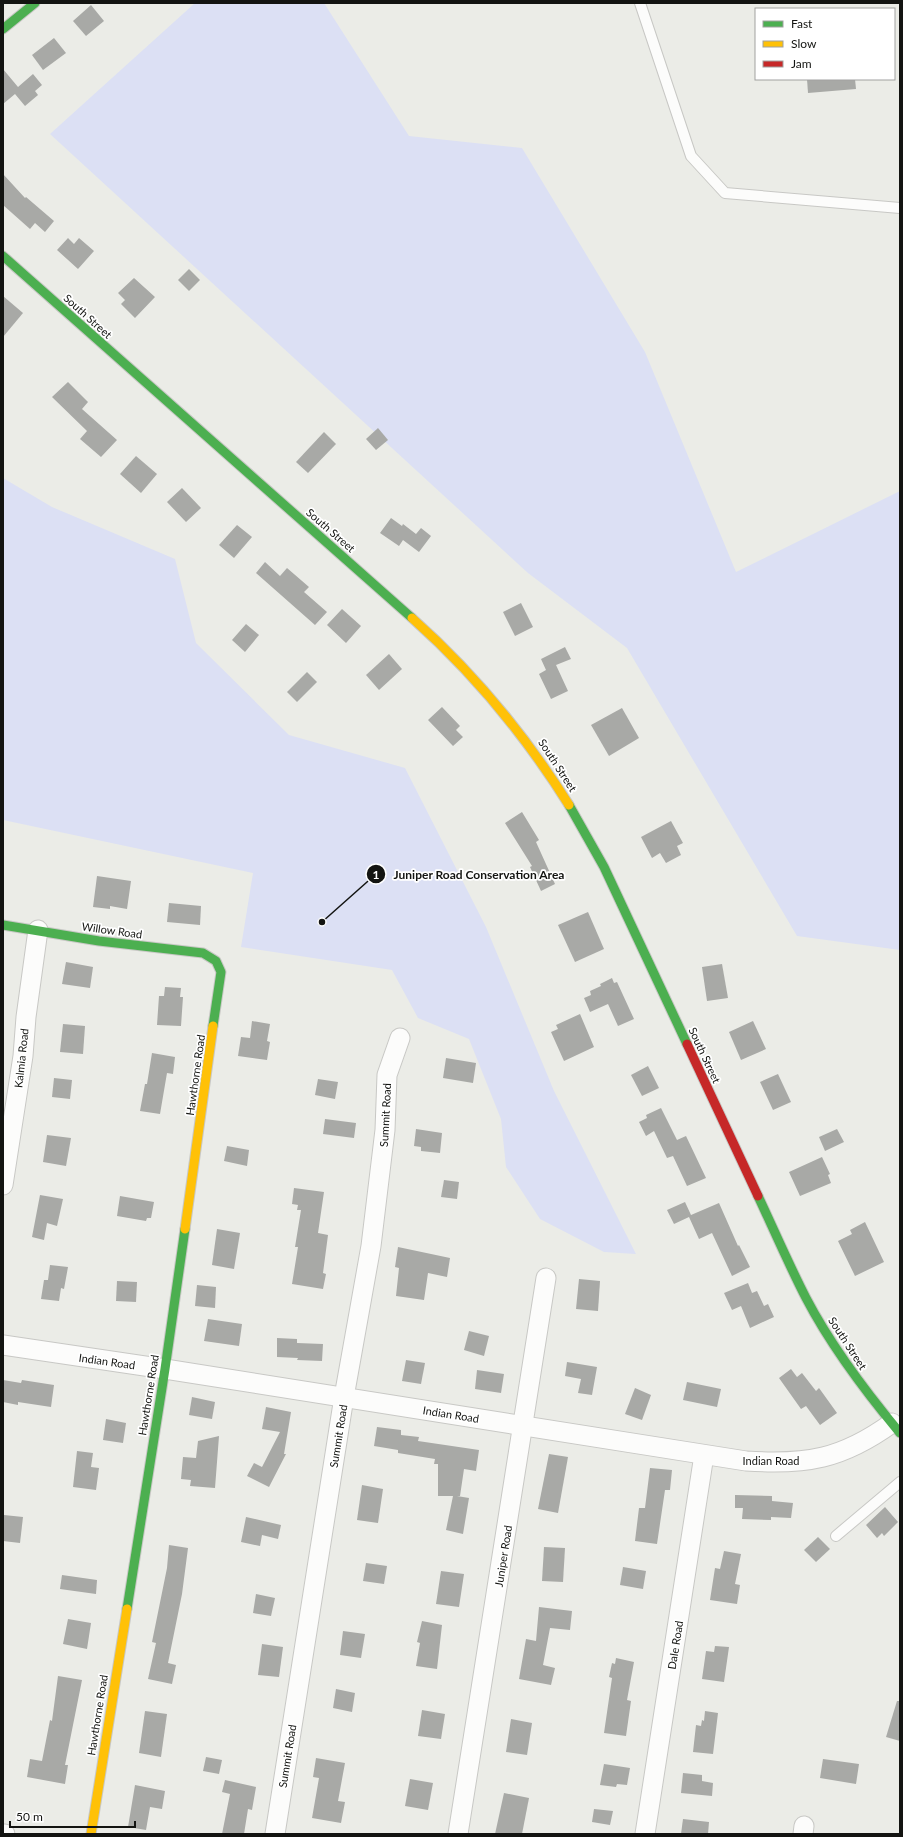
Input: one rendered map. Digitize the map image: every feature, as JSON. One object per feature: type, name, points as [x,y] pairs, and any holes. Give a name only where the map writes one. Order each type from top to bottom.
[{"type":"main road","points":[[3,29],[23,7]]},
{"type":"main road","name":"South Street","points":[[3,256],[444,646],[483,686],[523,735],[571,808],[604,867],[806,1298],[852,1371],[896,1428]]},
{"type":"main road","name":"Willow Road","points":[[3,925],[99,941],[203,953],[216,961]]},
{"type":"main road","name":"Hawthorne Road","points":[[91,1834],[165,1369],[221,976],[220,967],[216,961]]},
{"type":"street","name":"Kalmia Road","points":[[3,1185],[23,1056],[27,1002],[38,930]]},
{"type":"street","name":"Summit Road","points":[[275,1834],[344,1398],[371,1246],[385,1130],[386,1080],[390,1064],[400,1038]]},
{"type":"street","name":"Juniper Road","points":[[458,1834],[524,1426],[546,1278]]},
{"type":"street","name":"Indian Road","points":[[3,1345],[165,1369],[704,1455],[760,1462],[811,1460],[848,1450],[896,1428]]},
{"type":"street","name":"Dale Road","points":[[646,1834],[704,1455]]},
{"type":"lane","points":[[640,3],[691,156],[725,193],[900,208]]},
{"type":"lane","points":[[836,1536],[900,1482]]},
{"type":"shaded area","points":[[195,3],[324,3],[409,136],[522,148],[645,352],[736,572],[900,491],[900,950],[797,936],[627,648],[528,573],[50,134]]},
{"type":"shaded area","points":[[3,478],[52,507],[175,559],[196,643],[289,735],[405,768],[486,927],[554,1091],[636,1254],[604,1252],[540,1219],[506,1167],[501,1119],[469,1039],[418,1018],[392,970],[241,947],[253,873],[3,820]]},
{"type":"building","points":[[91,5],[104,21],[86,36],[73,21]]},
{"type":"building","points":[[54,38],[66,53],[43,70],[32,55]]},
{"type":"building","points":[[3,69],[18,87],[33,74],[42,85],[35,91],[38,95],[25,106],[15,94],[3,104]]},
{"type":"building","points":[[807,80],[855,80],[856,89],[808,93]]},
{"type":"building","points":[[3,174],[25,198],[26,197],[54,221],[45,232],[35,223],[30,229],[3,205]]},
{"type":"building","points":[[68,238],[74,244],[79,238],[94,251],[78,269],[57,250]]},
{"type":"building","points":[[189,269],[200,280],[189,291],[178,280]]},
{"type":"building","points":[[134,278],[155,297],[135,318],[121,304],[125,300],[118,293]]},
{"type":"building","points":[[3,296],[23,313],[3,337]]},
{"type":"building","points":[[68,382],[88,402],[82,409],[117,440],[101,457],[80,439],[87,431],[52,397]]},
{"type":"building","points":[[378,428],[388,440],[376,450],[366,439]]},
{"type":"building","points":[[324,432],[336,444],[308,473],[296,462]]},
{"type":"building","points":[[136,456],[157,474],[141,493],[120,474]]},
{"type":"building","points":[[182,488],[201,508],[186,522],[167,502]]},
{"type":"building","points":[[391,518],[402,526],[403,524],[416,534],[421,528],[431,536],[419,552],[403,540],[399,546],[380,533]]},
{"type":"building","points":[[237,525],[252,537],[234,558],[219,545]]},
{"type":"building","points":[[265,562],[280,576],[287,568],[309,587],[304,592],[327,612],[315,625],[256,573]]},
{"type":"building","points":[[521,603],[533,627],[515,636],[503,612]]},
{"type":"building","points":[[342,609],[361,626],[346,643],[327,625]]},
{"type":"building","points":[[246,624],[259,635],[245,652],[232,640]]},
{"type":"building","points":[[565,647],[571,659],[556,665],[568,691],[551,699],[539,674],[546,670],[541,659]]},
{"type":"building","points":[[389,654],[402,669],[379,690],[366,675]]},
{"type":"building","points":[[307,672],[317,682],[297,702],[287,692]]},
{"type":"building","points":[[442,707],[460,726],[456,730],[463,737],[453,746],[428,720]]},
{"type":"building","points":[[622,708],[639,738],[609,756],[591,725]]},
{"type":"building","points":[[522,812],[539,840],[536,842],[555,884],[541,891],[530,867],[532,866],[505,823]]},
{"type":"building","points":[[671,821],[683,843],[677,846],[681,855],[666,863],[660,853],[652,858],[641,837]]},
{"type":"building","points":[[97,876],[131,881],[127,909],[110,906],[110,909],[93,907]]},
{"type":"building","points":[[169,903],[201,906],[200,925],[167,922]]},
{"type":"building","points":[[588,912],[604,949],[575,962],[558,925]]},
{"type":"building","points":[[66,962],[93,967],[90,988],[62,984]]},
{"type":"building","points":[[722,964],[728,998],[707,1001],[702,967]]},
{"type":"building","points":[[612,978],[614,983],[617,982],[634,1019],[618,1026],[608,1004],[590,1012],[584,998],[591,995],[590,991],[601,986],[600,984]]},
{"type":"building","points":[[165,987],[181,988],[180,997],[183,997],[181,1026],[157,1025],[159,996],[164,996]]},
{"type":"building","points":[[580,1014],[594,1047],[564,1061],[551,1032],[558,1029],[556,1025]]},
{"type":"building","points":[[252,1021],[270,1024],[267,1041],[270,1042],[267,1060],[238,1056],[241,1037],[250,1038]]},
{"type":"building","points":[[753,1021],[766,1049],[741,1060],[729,1032]]},
{"type":"building","points":[[63,1024],[85,1026],[83,1054],[60,1052]]},
{"type":"building","points":[[152,1053],[175,1057],[173,1074],[167,1073],[160,1114],[140,1111],[145,1084],[147,1084]]},
{"type":"building","points":[[446,1058],[476,1063],[473,1083],[443,1078]]},
{"type":"building","points":[[648,1066],[659,1088],[642,1096],[631,1075]]},
{"type":"building","points":[[778,1074],[791,1102],[773,1110],[760,1082]]},
{"type":"building","points":[[54,1078],[72,1080],[70,1099],[52,1097]]},
{"type":"building","points":[[318,1079],[338,1082],[335,1099],[315,1095]]},
{"type":"building","points":[[661,1108],[677,1140],[686,1136],[706,1178],[687,1186],[673,1156],[667,1158],[654,1131],[646,1136],[639,1122],[647,1118],[646,1115]]},
{"type":"building","points":[[325,1119],[356,1123],[354,1138],[323,1134]]},
{"type":"building","points":[[416,1129],[442,1133],[440,1153],[421,1151],[421,1147],[414,1146]]},
{"type":"building","points":[[837,1129],[844,1142],[825,1151],[819,1137]]},
{"type":"building","points":[[47,1135],[71,1138],[66,1166],[43,1162]]},
{"type":"building","points":[[227,1146],[249,1150],[247,1166],[224,1161]]},
{"type":"building","points":[[822,1157],[830,1174],[828,1175],[831,1183],[800,1196],[789,1172]]},
{"type":"building","points":[[444,1180],[459,1182],[457,1199],[441,1197]]},
{"type":"building","points":[[294,1188],[324,1192],[318,1233],[328,1235],[323,1273],[326,1274],[323,1289],[292,1284],[298,1247],[295,1247],[301,1210],[297,1210],[298,1205],[292,1204]]},
{"type":"building","points":[[40,1195],[63,1199],[57,1226],[47,1223],[44,1240],[32,1237]]},
{"type":"building","points":[[120,1196],[154,1202],[151,1218],[147,1218],[146,1221],[117,1216]]},
{"type":"building","points":[[685,1202],[691,1215],[719,1203],[738,1246],[739,1245],[750,1267],[732,1276],[712,1233],[699,1239],[689,1217],[674,1224],[667,1210]]},
{"type":"building","points":[[865,1222],[884,1262],[855,1276],[838,1241],[852,1234],[850,1230]]},
{"type":"building","points":[[217,1229],[240,1233],[234,1269],[212,1265]]},
{"type":"building","points":[[398,1247],[450,1258],[447,1277],[428,1273],[424,1300],[396,1296],[399,1268],[395,1267]]},
{"type":"building","points":[[50,1265],[68,1267],[64,1289],[61,1288],[59,1301],[41,1299],[44,1280],[48,1280]]},
{"type":"building","points":[[579,1279],[600,1281],[598,1311],[576,1309]]},
{"type":"building","points":[[117,1281],[137,1282],[136,1302],[116,1301]]},
{"type":"building","points":[[748,1283],[752,1293],[757,1291],[764,1306],[768,1304],[774,1317],[750,1328],[741,1306],[732,1310],[724,1293]]},
{"type":"building","points":[[197,1285],[216,1287],[215,1308],[195,1306]]},
{"type":"building","points":[[208,1319],[242,1324],[239,1346],[204,1341]]},
{"type":"building","points":[[469,1331],[489,1336],[484,1356],[464,1350]]},
{"type":"building","points":[[277,1338],[297,1339],[297,1343],[323,1344],[322,1361],[297,1360],[298,1358],[277,1357]]},
{"type":"building","points":[[406,1360],[425,1363],[421,1384],[402,1381]]},
{"type":"building","points":[[567,1362],[597,1367],[592,1395],[578,1393],[581,1379],[565,1376]]},
{"type":"building","points":[[791,1369],[797,1377],[802,1373],[816,1391],[819,1388],[837,1413],[820,1425],[806,1406],[801,1409],[779,1378]]},
{"type":"building","points":[[477,1370],[504,1374],[501,1393],[475,1389]]},
{"type":"building","points":[[3,1380],[21,1383],[22,1380],[54,1385],[51,1407],[18,1402],[18,1405],[3,1402]]},
{"type":"building","points":[[687,1382],[721,1389],[717,1407],[683,1400]]},
{"type":"building","points":[[635,1388],[651,1395],[642,1420],[625,1414]]},
{"type":"building","points":[[192,1397],[215,1402],[212,1419],[189,1415]]},
{"type":"building","points":[[266,1407],[291,1412],[284,1454],[286,1454],[269,1487],[247,1476],[254,1463],[262,1467],[280,1432],[262,1429]]},
{"type":"building","points":[[106,1419],[126,1423],[123,1443],[103,1440]]},
{"type":"building","points":[[377,1427],[401,1430],[401,1435],[419,1437],[418,1441],[479,1450],[476,1471],[464,1469],[460,1496],[457,1496],[469,1498],[463,1534],[446,1530],[453,1496],[438,1496],[438,1464],[434,1464],[435,1459],[398,1453],[398,1450],[374,1446]]},
{"type":"building","points":[[219,1436],[215,1488],[190,1486],[191,1480],[181,1479],[183,1457],[196,1458],[198,1441]]},
{"type":"building","points":[[77,1451],[93,1453],[91,1467],[99,1468],[96,1490],[73,1487]]},
{"type":"building","points":[[549,1454],[568,1457],[558,1513],[538,1509]]},
{"type":"building","points":[[650,1468],[672,1470],[670,1490],[665,1490],[657,1544],[635,1541],[639,1508],[645,1508]]},
{"type":"building","points":[[362,1485],[383,1489],[378,1523],[357,1520]]},
{"type":"building","points":[[735,1495],[772,1496],[772,1501],[793,1503],[791,1518],[771,1517],[771,1520],[742,1519],[743,1508],[735,1508]]},
{"type":"building","points":[[885,1507],[898,1522],[884,1536],[882,1533],[877,1538],[866,1525]]},
{"type":"building","points":[[4,1515],[23,1517],[20,1543],[3,1541]]},
{"type":"building","points":[[246,1517],[281,1525],[278,1539],[262,1535],[260,1546],[241,1542]]},
{"type":"building","points":[[818,1537],[830,1549],[816,1562],[804,1550]]},
{"type":"building","points":[[169,1545],[188,1548],[182,1594],[168,1663],[176,1665],[172,1684],[148,1679],[156,1643],[152,1642],[167,1568]]},
{"type":"building","points":[[544,1547],[565,1548],[563,1582],[542,1581]]},
{"type":"building","points":[[724,1551],[741,1554],[735,1584],[740,1585],[737,1604],[710,1600],[715,1568],[720,1569]]},
{"type":"building","points":[[366,1563],[387,1566],[384,1584],[363,1581]]},
{"type":"building","points":[[623,1567],[646,1571],[643,1589],[620,1585]]},
{"type":"building","points":[[441,1571],[464,1574],[459,1607],[436,1604]]},
{"type":"building","points":[[62,1575],[97,1580],[96,1594],[60,1589]]},
{"type":"building","points":[[256,1594],[275,1598],[271,1616],[253,1613]]},
{"type":"building","points":[[539,1607],[572,1611],[570,1630],[550,1628],[543,1665],[555,1668],[551,1685],[519,1679],[526,1639],[536,1641]]},
{"type":"building","points":[[68,1619],[91,1623],[87,1649],[63,1644]]},
{"type":"building","points":[[422,1621],[442,1625],[437,1669],[416,1666],[420,1643],[417,1642]]},
{"type":"building","points":[[343,1631],[365,1634],[361,1658],[340,1655]]},
{"type":"building","points":[[262,1644],[283,1647],[279,1677],[258,1675]]},
{"type":"building","points":[[715,1646],[729,1647],[724,1682],[702,1679],[706,1651],[714,1652]]},
{"type":"building","points":[[616,1658],[634,1662],[627,1700],[631,1701],[626,1736],[604,1733],[612,1678],[609,1677],[612,1663],[615,1664]]},
{"type":"building","points":[[58,1676],[82,1680],[65,1765],[68,1765],[65,1784],[27,1777],[30,1759],[42,1761],[50,1720],[52,1721]]},
{"type":"building","points":[[336,1689],[355,1693],[352,1712],[333,1708]]},
{"type":"building","points":[[897,1701],[900,1701],[900,1741],[886,1737]]},
{"type":"building","points":[[422,1710],[445,1714],[441,1739],[418,1736]]},
{"type":"building","points":[[145,1711],[167,1714],[161,1757],[139,1753]]},
{"type":"building","points":[[705,1711],[718,1713],[713,1754],[693,1752],[696,1725],[701,1726],[702,1720],[704,1721]]},
{"type":"building","points":[[511,1719],[532,1723],[527,1755],[506,1752]]},
{"type":"building","points":[[206,1757],[222,1760],[219,1774],[203,1771]]},
{"type":"building","points":[[316,1758],[345,1763],[338,1801],[345,1802],[341,1823],[312,1818],[319,1778],[313,1777]]},
{"type":"building","points":[[823,1759],[859,1764],[856,1784],[820,1778]]},
{"type":"building","points":[[604,1764],[630,1768],[627,1785],[617,1784],[616,1787],[600,1785]]},
{"type":"building","points":[[683,1773],[702,1775],[702,1781],[713,1783],[712,1796],[681,1793]]},
{"type":"building","points":[[410,1779],[433,1783],[428,1810],[405,1806]]},
{"type":"building","points":[[225,1780],[256,1787],[252,1810],[248,1809],[244,1834],[222,1834],[230,1794],[222,1792]]},
{"type":"building","points":[[135,1785],[165,1791],[162,1809],[150,1807],[146,1830],[128,1827]]},
{"type":"building","points":[[504,1793],[529,1798],[522,1834],[495,1834]]},
{"type":"building","points":[[594,1809],[613,1811],[610,1825],[592,1822]]},
{"type":"building","points":[[683,1819],[709,1822],[708,1834],[681,1834]]},
{"type":"traffic: fast","points":[[3,29],[35,3]]},
{"type":"traffic: fast","points":[[3,256],[412,618]]},
{"type":"traffic: fast","points":[[569,805],[604,867],[687,1044]]},
{"type":"traffic: fast","points":[[3,925],[99,941],[203,953],[216,961],[221,972],[213,1026]]},
{"type":"traffic: fast","points":[[758,1196],[800,1286],[826,1333],[861,1384],[900,1433]]},
{"type":"traffic: fast","points":[[127,1609],[165,1369],[185,1229]]},
{"type":"traffic: slow","points":[[412,618],[435,639],[497,706],[535,754],[569,805]]},
{"type":"traffic: slow","points":[[185,1229],[213,1026]]},
{"type":"traffic: slow","points":[[91,1834],[127,1609]]},
{"type":"traffic: jam","points":[[687,1044],[758,1196]]},
{"type":"place","name":"Juniper Road Conservation Area","points":[[322,922]]}]
